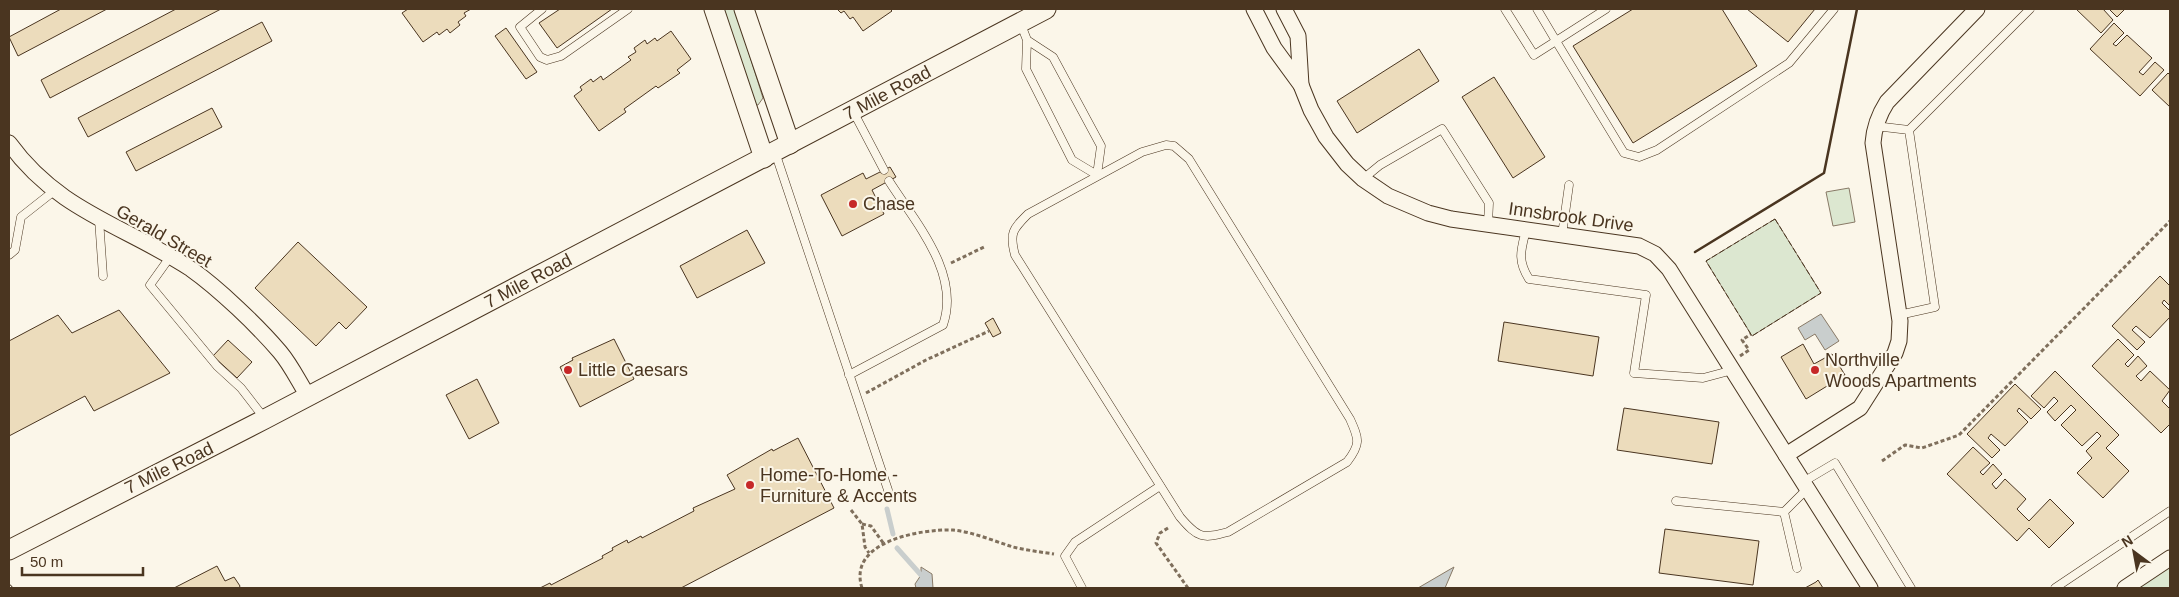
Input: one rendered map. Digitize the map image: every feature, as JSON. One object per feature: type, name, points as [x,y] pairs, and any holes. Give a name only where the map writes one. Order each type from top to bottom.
[{"type":"street","points":[[714,9],[776,152]]},
{"type":"street","points":[[744,9],[776,152]]},
{"type":"street","name":"7 Mile Road","points":[[9,550],[265,419],[1046,9]]},
{"type":"street","name":"Innsbrook Drive","points":[[1254,9],[1274,48],[1301,85],[1311,110],[1326,137],[1341,158],[1363,179],[1388,196],[1428,213],[1526,230],[1639,246],[1655,254],[1670,269],[1870,588]]},
{"type":"street","name":"Innsbrook Drive","points":[[1284,9],[1298,36],[1301,85]]},
{"type":"street","points":[[1786,455],[1860,408],[1895,353],[1901,331],[1900,315],[1873,143],[1876,126],[1887,102],[1977,9]]},
{"type":"street","name":"Gerald Street","points":[[9,143],[27,166],[54,191],[73,205],[170,257],[207,282],[280,352],[308,396]]},
{"type":"street","points":[[2125,588],[2170,558]]},
{"type":"lane","points":[[542,9],[520,27],[540,57],[547,60],[562,56],[628,9]]},
{"type":"lane","points":[[1505,9],[1534,54],[1606,9]]},
{"type":"lane","points":[[1537,9],[1624,153],[1639,157],[1657,150],[1788,64],[1834,9]]},
{"type":"lane","points":[[1910,130],[2030,9]]},
{"type":"lane","points":[[1020,22],[1027,40],[1026,69],[1072,160],[1097,175]]},
{"type":"lane","points":[[1027,40],[1053,57],[1101,146],[1097,175]]},
{"type":"lane","points":[[854,111],[884,170]]},
{"type":"lane","points":[[1876,126],[1910,130]]},
{"type":"lane","points":[[1363,179],[1380,165],[1442,129],[1489,203],[1488,224]]},
{"type":"lane","points":[[1900,315],[1935,307],[1910,130]]},
{"type":"lane","points":[[1166,145],[1174,146],[1189,159],[1350,419],[1357,435],[1357,450],[1347,462],[1228,532],[1207,538],[1194,533],[1180,517],[1015,254],[1011,241],[1016,226],[1028,214],[1097,175],[1142,152],[1166,145]]},
{"type":"lane","points":[[776,152],[888,490]]},
{"type":"lane","points":[[849,376],[937,329],[943,325],[948,312],[943,268],[889,180]]},
{"type":"lane","points":[[1562,235],[1569,185]]},
{"type":"lane","points":[[9,255],[15,250],[21,217],[54,191]]},
{"type":"lane","points":[[99,219],[103,276]]},
{"type":"lane","points":[[1526,230],[1520,255],[1523,270],[1529,279],[1646,294],[1634,373],[1703,378],[1731,367]]},
{"type":"lane","points":[[170,257],[150,286],[217,366],[241,388],[265,419]]},
{"type":"lane","points":[[1784,512],[1805,485],[1835,463],[1911,588]]},
{"type":"lane","points":[[1082,588],[1064,556],[1074,542],[1160,486]]},
{"type":"lane","points":[[1676,501],[1784,512]]},
{"type":"lane","points":[[2055,588],[2170,511]]},
{"type":"lane","points":[[1784,512],[1798,568]]},
{"type":"path","points":[[1882,461],[1904,445],[1922,448],[1959,435],[2170,221]]},
{"type":"path","points":[[943,268],[970,252],[975,252],[986,246]]},
{"type":"path","points":[[857,398],[926,360],[989,331]]},
{"type":"path","points":[[1731,367],[1749,350],[1742,340],[1752,334]]},
{"type":"path","points":[[851,510],[862,524],[865,547],[869,553]]},
{"type":"path","points":[[862,524],[871,526],[884,544]]},
{"type":"path","points":[[1168,528],[1160,534],[1156,543],[1188,588]]},
{"type":"path","points":[[862,588],[861,572],[863,561],[869,553],[884,544],[916,534],[956,530],[1015,547],[1064,556]]},
{"type":"green space","points":[[721,9],[735,9],[763,98],[758,105],[754,105]]},
{"type":"green space","points":[[1849,188],[1855,222],[1833,226],[1826,192]]},
{"type":"green space","points":[[1775,219],[1821,293],[1752,336],[1706,261]]},
{"type":"green space","points":[[2170,562],[2170,588],[2130,588]]},
{"type":"shaded area","points":[[1821,314],[1839,341],[1825,350],[1815,334],[1805,340],[1798,328]]},
{"type":"shaded area","points":[[921,567],[932,574],[933,588],[916,588],[915,584],[921,575]]},
{"type":"shaded area","points":[[1454,567],[1445,588],[1418,588]]},
{"type":"building","points":[[61,9],[107,9],[18,56],[9,37]]},
{"type":"building","points":[[176,9],[221,9],[50,98],[41,80]]},
{"type":"building","points":[[408,9],[471,9],[464,13],[466,16],[458,22],[460,25],[450,33],[447,29],[439,35],[437,32],[423,42],[402,13]]},
{"type":"building","points":[[560,9],[612,9],[557,48],[539,23]]},
{"type":"building","points":[[837,9],[890,9],[892,11],[863,31],[853,17],[850,19],[844,11],[841,13]]},
{"type":"building","points":[[1633,9],[1722,9],[1757,66],[1633,143],[1573,46]]},
{"type":"building","points":[[1747,9],[1815,9],[1788,42]]},
{"type":"building","points":[[2076,9],[2103,9],[2113,20],[2101,33]]},
{"type":"building","points":[[2109,9],[2125,9],[2117,17]]},
{"type":"building","points":[[262,22],[272,41],[88,137],[78,118]]},
{"type":"building","points":[[2114,23],[2124,33],[2113,44],[2116,46],[2127,35],[2152,58],[2139,72],[2143,75],[2155,62],[2164,70],[2140,96],[2090,49]]},
{"type":"building","points":[[506,28],[537,72],[526,79],[495,36]]},
{"type":"building","points":[[671,31],[691,59],[677,70],[680,73],[658,88],[656,86],[624,109],[626,112],[599,131],[574,96],[582,90],[580,87],[591,79],[593,82],[601,76],[603,80],[631,60],[628,57],[636,52],[634,48],[645,40],[647,44],[655,38],[657,41]]},
{"type":"building","points":[[1419,49],[1439,81],[1357,133],[1337,101]]},
{"type":"building","points":[[2168,73],[2170,75],[2170,107],[2152,90]]},
{"type":"building","points":[[1494,77],[1545,157],[1513,178],[1462,97]]},
{"type":"building","points":[[212,108],[222,127],[136,171],[126,152]]},
{"type":"building","name":"Chase","points":[[890,167],[896,177],[872,190],[884,214],[842,236],[821,195],[863,173],[866,179]]},
{"type":"building","points":[[747,230],[765,263],[697,298],[680,266]]},
{"type":"building","points":[[298,242],[367,307],[346,329],[339,322],[316,346],[255,288]]},
{"type":"building","points":[[2160,276],[2170,286],[2170,306],[2164,300],[2162,303],[2170,311],[2170,317],[2150,338],[2136,326],[2132,330],[2145,342],[2137,350],[2112,326]]},
{"type":"building","points":[[119,310],[170,373],[94,411],[85,396],[9,436],[9,341],[58,315],[72,333]]},
{"type":"building","points":[[993,318],[1001,333],[993,337],[985,323]]},
{"type":"building","points":[[1504,322],[1599,337],[1593,376],[1498,361]]},
{"type":"building","points":[[614,339],[634,379],[580,407],[560,367],[573,360],[572,358]]},
{"type":"building","points":[[2118,339],[2134,355],[2125,364],[2128,367],[2138,356],[2147,366],[2136,376],[2141,381],[2150,371],[2170,390],[2162,401],[2170,409],[2170,424],[2161,433],[2092,366]]},
{"type":"building","points":[[228,340],[252,362],[237,378],[213,356]]},
{"type":"building","name":"Northville Woods Apartments","points":[[1803,344],[1814,364],[1832,354],[1845,375],[1806,399],[1781,357]]},
{"type":"building","points":[[2055,371],[2119,435],[2106,448],[2129,471],[2103,498],[2077,473],[2092,458],[2086,451],[2101,436],[2097,432],[2082,446],[2061,425],[2076,410],[2071,405],[2055,421],[2047,412],[2058,401],[2054,397],[2044,408],[2031,396]]},
{"type":"building","points":[[477,379],[499,423],[469,439],[446,395]]},
{"type":"building","points":[[2015,384],[2041,409],[2031,419],[2019,408],[2017,411],[2028,422],[2005,446],[1991,434],[1988,438],[2000,450],[1992,458],[1967,434]]},
{"type":"building","points":[[1624,408],[1719,422],[1712,464],[1617,450]]},
{"type":"building","points":[[798,438],[834,508],[681,588],[540,588],[550,583],[551,585],[603,558],[602,556],[613,550],[612,548],[627,540],[628,543],[641,536],[642,538],[694,511],[693,508],[735,489],[727,475],[772,449],[773,451]]},
{"type":"building","points":[[1973,447],[1990,463],[1980,472],[1983,475],[1993,464],[2002,474],[1992,484],[1996,489],[2005,479],[2026,499],[2017,509],[2029,521],[2050,499],[2074,523],[2049,548],[2029,528],[2017,541],[1947,474]]},
{"type":"building","points":[[1665,529],[1759,541],[1753,585],[1659,573]]},
{"type":"building","points":[[217,566],[225,581],[234,577],[240,586],[239,588],[174,588]]},
{"type":"building","points":[[1818,580],[1823,588],[1805,588],[1816,582]]},
{"type":"waterway","points":[[887,509],[893,534]]},
{"type":"waterway","points":[[897,548],[921,575]]},
{"type":"fence","points":[[1775,219],[1821,293],[1752,336],[1706,261],[1775,219]]},
{"type":"wall","points":[[1695,252],[1824,173],[1857,9]]},
{"type":"place","name":"Chase","points":[[853,204]]},
{"type":"place","name":"Little Caesars","points":[[568,370]]},
{"type":"place","name":"Northville Woods Apartments","points":[[1815,370]]},
{"type":"place","name":"Home-To-Home - Furniture & Accents","points":[[750,485]]}]
